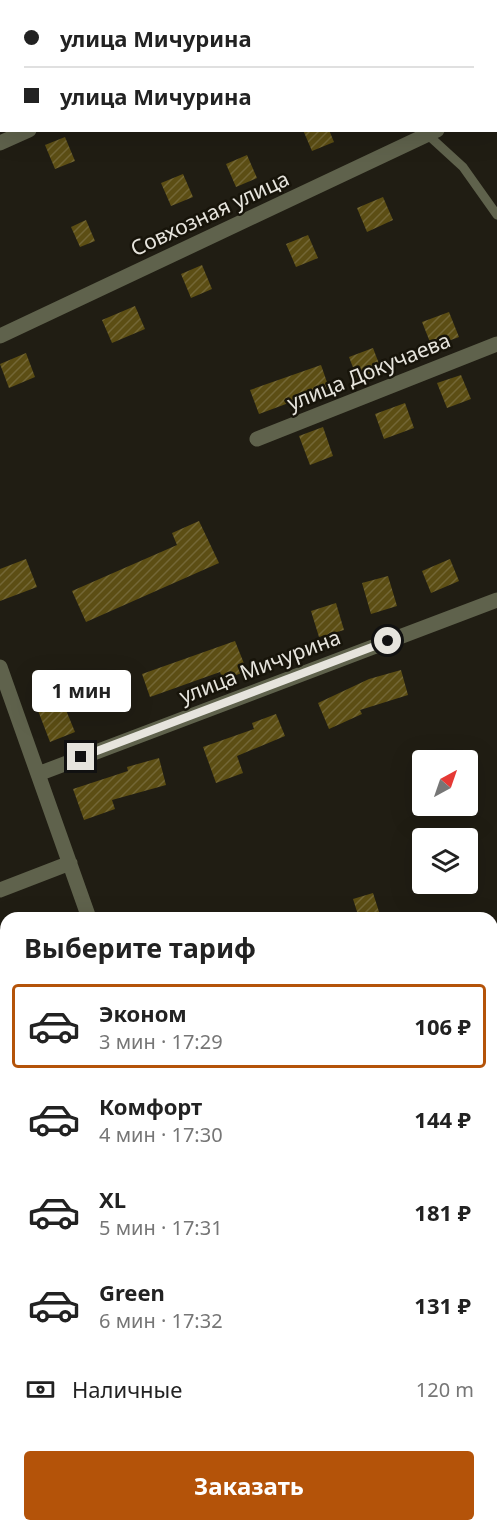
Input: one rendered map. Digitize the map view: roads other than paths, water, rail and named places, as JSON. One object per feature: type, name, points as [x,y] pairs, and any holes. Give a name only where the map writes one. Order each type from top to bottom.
[{"type":"street","points":[[0,143],[25,132]]},
{"type":"street","name":"Совхозная улица","points":[[0,336],[433,133]]},
{"type":"street","name":"улица Докучаева","points":[[257,439],[497,344]]},
{"type":"street","name":"улица Мичурина","points":[[38,774],[497,600]]},
{"type":"street","points":[[0,668],[87,912]]},
{"type":"street","points":[[0,890],[70,863]]},
{"type":"lane","points":[[433,133],[478,185],[497,215]]}]
